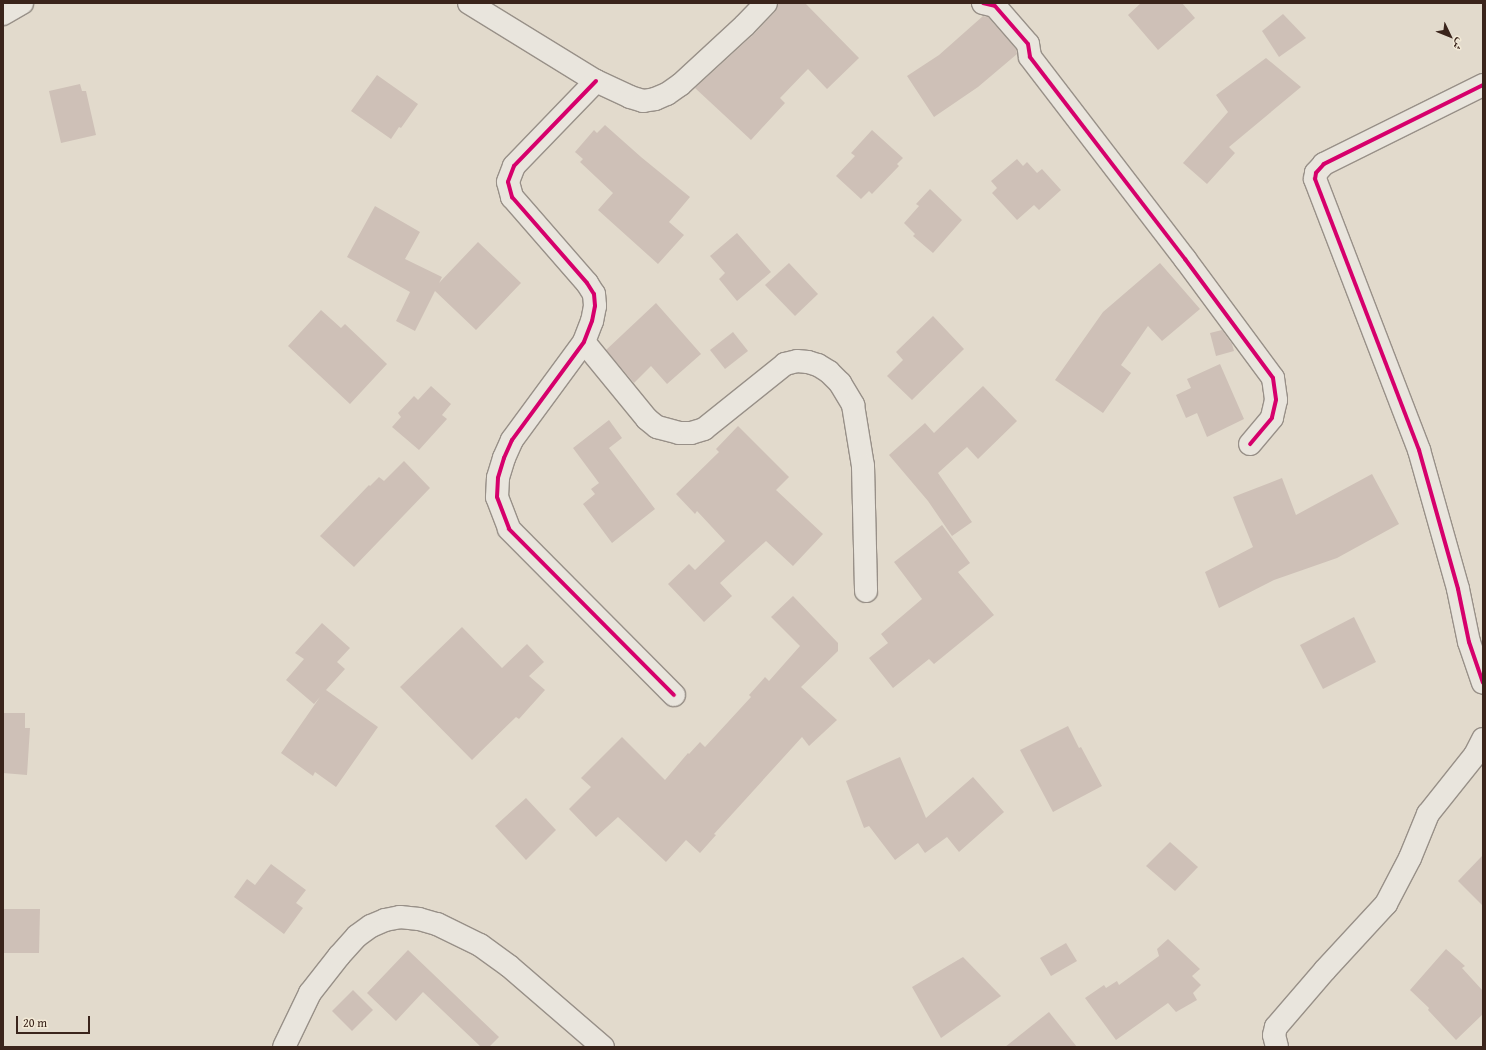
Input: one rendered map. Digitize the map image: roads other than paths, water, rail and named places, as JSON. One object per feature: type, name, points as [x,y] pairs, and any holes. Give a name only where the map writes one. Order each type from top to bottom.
[{"type":"street","points":[[3,14],[22,3]]},
{"type":"street","points":[[469,3],[596,82],[643,101],[655,99],[668,94],[718,50],[766,3]]},
{"type":"street","points":[[983,3],[995,6],[1028,44],[1030,58],[1185,259],[1273,378],[1276,400],[1272,418],[1250,444]]},
{"type":"street","points":[[596,82],[514,166],[508,182],[512,197],[581,274],[594,294],[595,306],[592,321],[584,342],[512,440],[504,458],[498,478],[497,497],[509,529],[674,695]]},
{"type":"street","points":[[1483,85],[1324,164],[1316,174],[1315,179],[1419,450],[1458,589],[1469,642],[1483,683]]},
{"type":"street","points":[[584,342],[648,419],[657,427],[680,433],[692,433],[704,429],[785,364],[797,361],[808,362],[829,372],[840,383],[853,405],[863,466],[866,591]]},
{"type":"street","points":[[1277,1047],[1274,1035],[1276,1027],[1325,970],[1386,904],[1410,858],[1428,814],[1475,755],[1483,739]]},
{"type":"street","points":[[284,1047],[310,993],[339,956],[357,936],[371,926],[385,920],[400,917],[419,918],[437,924],[480,945],[510,966],[603,1047]]}]
